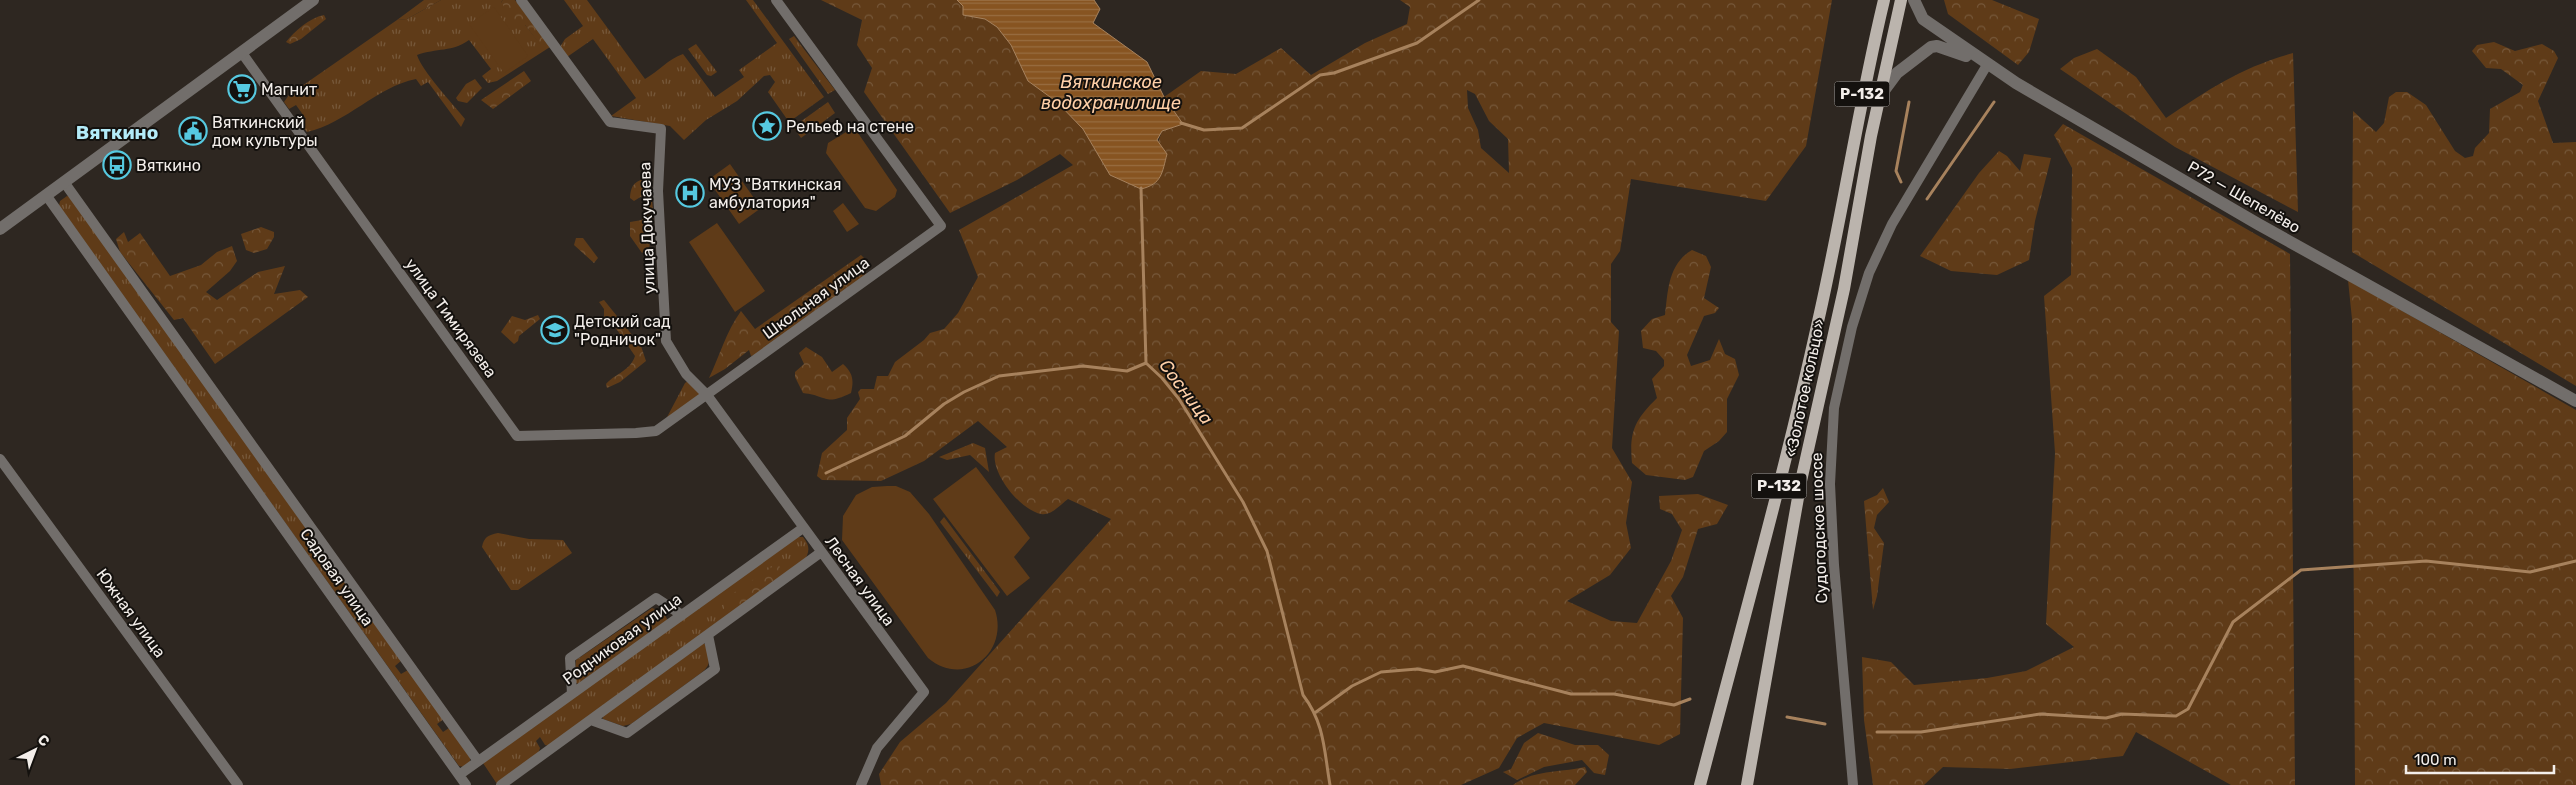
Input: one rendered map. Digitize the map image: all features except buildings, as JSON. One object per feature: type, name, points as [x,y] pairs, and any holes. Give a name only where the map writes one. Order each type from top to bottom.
[{"type":"main road","name":"«Золотое кольцо»","points":[[1700,785],[1782,474],[1818,324],[1844,184],[1884,0]]},
{"type":"main road","name":"«Золотое кольцо»","points":[[1747,785],[1801,481],[1844,289],[1880,96],[1901,0]]},
{"type":"street","points":[[0,229],[313,0]]},
{"type":"street","name":"улица Докучаева","points":[[521,0],[610,122],[661,129],[658,191],[666,341],[686,374],[707,394]]},
{"type":"street","name":"Школьная улица","points":[[707,394],[941,226],[776,0]]},
{"type":"street","name":"Р72 — Шепелёво","points":[[1914,0],[1923,19],[1987,65],[2249,219],[2576,401]]},
{"type":"street","points":[[1880,96],[1897,72],[1931,47],[1937,46],[1955,50],[1987,65]]},
{"type":"street","name":"улица Тимирязева","points":[[242,53],[517,436],[656,431],[707,394]]},
{"type":"street","name":"Судогодское шоссе","points":[[1854,785],[1834,564],[1830,484],[1834,408],[1852,327],[1869,273],[1892,224],[1987,65]]},
{"type":"street","points":[[64,182],[478,761]]},
{"type":"street","name":"Садовая улица","points":[[46,195],[466,785]]},
{"type":"street","name":"Лесная улица","points":[[707,394],[820,553],[924,692],[877,748],[861,785]]},
{"type":"street","name":"Южная улица","points":[[0,459],[238,785]]},
{"type":"street","name":"Родниковая улица","points":[[459,775],[803,528]]},
{"type":"street","points":[[501,785],[820,553]]},
{"type":"street","points":[[572,694],[570,658],[656,598],[682,615]]},
{"type":"street","points":[[591,720],[627,733],[715,668],[708,635]]},
{"type":"green space","points":[[424,0],[441,0],[407,19],[397,20]]},
{"type":"green space","points":[[441,0],[503,0],[501,2],[525,25],[541,45],[548,43],[550,47],[497,81],[488,83],[482,76],[491,69],[469,40],[451,48],[417,55],[431,78],[465,119],[461,127],[428,82],[421,86],[416,79],[388,89],[335,121],[307,132],[300,124],[306,119],[296,105],[289,109],[284,102],[289,95],[397,20],[407,19]]},
{"type":"green space","points":[[503,0],[515,0],[548,43],[541,46],[525,25],[516,26],[501,2]]},
{"type":"green space","points":[[564,0],[587,0],[645,79],[683,54],[715,97],[744,77],[739,70],[777,43],[746,0],[753,0],[824,97],[789,122],[768,92],[775,82],[770,75],[764,76],[737,101],[706,120],[684,140],[670,126],[611,116],[636,98],[593,39],[567,57],[560,47],[565,39],[583,26]]},
{"type":"green space","points":[[821,0],[957,0],[963,6],[963,15],[985,19],[997,27],[1011,45],[1028,81],[1057,102],[1083,129],[1110,175],[1141,189],[1162,131],[1183,124],[1164,97],[1201,71],[1236,74],[1281,48],[1311,75],[1365,43],[1407,24],[1410,7],[1400,0],[1832,0],[1806,146],[1766,201],[1631,179],[1620,251],[1611,264],[1611,322],[1619,331],[1612,448],[1632,482],[1626,523],[1631,548],[1610,575],[1567,601],[1611,621],[1637,623],[1671,561],[1682,530],[1672,514],[1660,509],[1659,496],[1698,494],[1728,505],[1717,524],[1698,529],[1683,577],[1671,596],[1683,618],[1680,734],[1659,745],[1544,723],[1517,738],[1499,768],[1461,785],[881,785],[879,774],[900,742],[946,703],[1111,519],[1068,499],[1055,510],[1045,514],[1024,506],[1002,480],[995,461],[995,453],[1007,447],[978,421],[924,461],[881,481],[822,480],[817,476],[822,453],[847,430],[847,418],[860,399],[858,392],[861,389],[874,389],[877,376],[888,376],[895,362],[924,340],[930,333],[944,329],[958,313],[978,277],[959,230],[1073,165],[1060,154],[1017,180],[950,213],[864,92],[872,68],[857,45],[862,20]],"holes":[[[1467,90],[1475,94],[1489,121],[1508,139],[1509,173],[1481,148],[1478,130],[1468,108]]]},
{"type":"green space","points":[[1944,0],[1992,0],[2039,19],[2029,52],[2018,65],[1948,14]]},
{"type":"green space","points":[[494,7],[528,56],[504,73],[469,24]]},
{"type":"green space","points":[[324,15],[326,19],[301,39],[290,44],[286,42],[303,26],[313,19]]},
{"type":"green space","points":[[794,36],[835,90],[828,94],[789,39]]},
{"type":"green space","points":[[2494,42],[2515,51],[2542,44],[2554,51],[2558,58],[2538,101],[2553,143],[2576,142],[2576,386],[2352,252],[2353,111],[2376,132],[2384,123],[2389,97],[2396,92],[2407,92],[2426,105],[2455,151],[2465,158],[2473,156],[2475,148],[2489,133],[2490,109],[2520,92],[2523,85],[2501,69],[2486,68],[2472,51],[2477,45]]},
{"type":"green space","points":[[696,44],[717,72],[711,76],[707,75],[688,49]]},
{"type":"green space","points":[[2097,49],[2136,77],[2166,118],[2212,88],[2241,72],[2293,53],[2298,212],[2175,147],[2060,69],[2074,58]]},
{"type":"green space","points":[[524,71],[531,81],[493,109],[481,100]]},
{"type":"green space","points":[[475,79],[482,88],[467,103],[458,101],[456,98],[466,84]]},
{"type":"green space","points":[[828,102],[835,113],[801,138],[793,127]]},
{"type":"green space","points":[[2063,124],[2290,254],[2295,785],[2231,785],[2136,732],[2123,756],[2010,769],[1943,767],[1924,785],[1873,785],[1864,720],[1862,657],[1891,662],[1914,685],[1987,678],[2026,671],[2074,647],[2046,624],[2055,453],[2044,296],[2071,275],[2072,168],[2054,135]]},
{"type":"green space","points":[[851,129],[858,133],[897,190],[895,197],[876,211],[865,208],[826,153],[828,143]]},
{"type":"green space","points":[[1999,151],[2007,156],[2020,171],[2024,154],[2051,158],[2035,221],[2029,260],[1997,275],[1951,271],[1920,256],[1979,173]]},
{"type":"green space","points":[[730,164],[761,208],[739,224],[708,180]]},
{"type":"green space","points":[[646,178],[651,195],[653,222],[649,248],[642,253],[630,236],[630,222],[642,220],[646,205],[642,196],[634,201],[630,198],[634,185]]},
{"type":"green space","points":[[67,196],[71,197],[356,595],[355,599],[367,616],[372,617],[402,660],[395,666],[401,674],[408,670],[444,719],[437,724],[443,732],[449,728],[470,755],[470,763],[464,767],[459,766],[59,206],[60,201]]},
{"type":"green space","points":[[843,203],[859,224],[847,232],[833,211]]},
{"type":"green space","points":[[717,223],[765,291],[735,312],[689,242]]},
{"type":"green space","points":[[261,227],[274,232],[274,237],[267,249],[254,253],[246,250],[241,234]]},
{"type":"green space","points":[[124,232],[128,242],[140,233],[170,276],[201,265],[217,252],[232,246],[237,261],[230,271],[206,292],[217,300],[258,272],[285,266],[274,294],[300,290],[308,297],[215,364],[183,318],[174,320],[120,252],[116,239]]},
{"type":"green space","points":[[576,238],[583,238],[598,258],[594,263],[574,245]]},
{"type":"green space","points":[[1692,250],[1706,256],[1711,267],[1704,298],[1719,308],[1715,313],[1704,316],[1687,355],[1691,366],[1710,360],[1719,339],[1725,354],[1735,359],[1739,375],[1727,399],[1727,432],[1719,441],[1704,451],[1693,477],[1685,480],[1646,475],[1632,463],[1631,452],[1635,427],[1643,413],[1657,398],[1652,379],[1664,366],[1664,360],[1656,351],[1643,348],[1641,331],[1652,319],[1665,315],[1674,270],[1684,256]]},
{"type":"green space","points":[[861,255],[865,259],[862,266],[867,275],[757,354],[751,356],[749,350],[725,369],[709,378],[727,335],[741,311],[755,329]]},
{"type":"green space","points":[[2348,280],[2576,410],[2576,785],[2355,785],[2352,319]]},
{"type":"green space","points":[[604,300],[641,346],[646,361],[620,382],[607,388],[606,384],[626,369],[635,356],[615,327],[604,317],[604,309],[599,302]]},
{"type":"green space","points":[[538,315],[540,319],[519,336],[518,341],[514,344],[501,332],[512,316],[525,320]]},
{"type":"green space","points":[[806,347],[822,357],[832,372],[843,364],[849,370],[852,377],[851,393],[831,400],[803,393],[795,377],[795,372],[804,364],[799,353]]},
{"type":"green space","points":[[688,381],[701,395],[665,421],[685,383]]},
{"type":"green space","points":[[973,443],[985,448],[989,472],[970,455],[947,460],[939,457]]},
{"type":"green space","points":[[976,467],[1030,538],[1014,557],[1030,578],[1007,596],[933,499]]},
{"type":"green space","points":[[896,486],[910,492],[929,514],[995,610],[998,625],[996,640],[990,652],[981,661],[969,668],[942,667],[928,658],[842,540],[843,516],[856,495],[872,487]]},
{"type":"green space","points":[[1883,488],[1889,502],[1877,515],[1874,528],[1884,543],[1877,596],[1873,610],[1864,501],[1877,495]]},
{"type":"green space","points":[[944,517],[1000,592],[997,597],[940,522]]},
{"type":"green space","points":[[498,533],[529,539],[563,540],[572,553],[518,590],[511,590],[482,547],[487,537]]},
{"type":"green space","points":[[795,537],[803,537],[807,544],[808,552],[804,562],[549,746],[545,745],[540,737],[536,741],[540,748],[538,754],[497,784],[483,763]]},
{"type":"green space","points":[[778,563],[783,574],[745,602],[723,614],[726,598]]},
{"type":"green space","points":[[652,608],[664,614],[668,622],[578,684],[574,681],[576,660]]},
{"type":"green space","points":[[701,643],[705,644],[708,653],[709,663],[705,670],[631,724],[623,726],[603,719],[602,714]]},
{"type":"green space","points":[[1538,733],[1575,745],[1598,745],[1609,755],[1605,775],[1594,773],[1582,760],[1544,767],[1517,780],[1503,772],[1511,769],[1524,743]]},
{"type":"green space","points":[[1585,767],[1587,772],[1575,785],[1513,785],[1530,776]]},
{"type":"water","name":"Вяткинское водохранилище","points":[[957,0],[1094,0],[1100,9],[1093,23],[1147,62],[1164,97],[1183,124],[1162,131],[1157,140],[1167,154],[1162,172],[1157,181],[1141,189],[1110,175],[1083,129],[1057,102],[1028,81],[1011,45],[997,27],[985,19],[963,15],[963,6]]},
{"type":"waterway","points":[[1181,123],[1204,130],[1242,128],[1320,75],[1334,73],[1417,43],[1479,0]]},
{"type":"waterway","points":[[1901,182],[1896,171],[1909,102]]},
{"type":"waterway","points":[[1927,199],[1994,102]]},
{"type":"waterway","name":"Сосница","points":[[1141,188],[1146,363],[1162,378],[1179,399],[1243,502],[1267,551],[1303,695],[1320,727],[1330,785]]},
{"type":"waterway","points":[[826,473],[905,436],[944,404],[964,392],[999,376],[1083,366],[1127,371],[1146,363]]},
{"type":"waterway","points":[[1877,732],[1921,732],[2040,714],[2106,718],[2122,714],[2176,716],[2188,709],[2233,622],[2301,570],[2426,561],[2530,572],[2576,561]]},
{"type":"waterway","points":[[1316,712],[1352,686],[1381,672],[1417,669],[1435,672],[1463,666],[1571,694],[1614,694],[1674,705],[1690,699]]},
{"type":"waterway","points":[[1787,717],[1825,724]]},
{"type":"place","name":"Магнит","points":[[242,89]]},
{"type":"place","name":"Рельеф на стене","points":[[767,126]]},
{"type":"place","name":"Вяткинский дом культуры","points":[[193,131]]},
{"type":"place","name":"Вяткино","points":[[117,165]]},
{"type":"place","name":"МУЗ \"Вяткинская амбулатория\"","points":[[690,193]]},
{"type":"place","name":"Детский сад \"Родничок\"","points":[[555,330]]},
{"type":"district","name":"Вяткино","points":[[117,132]]}]
